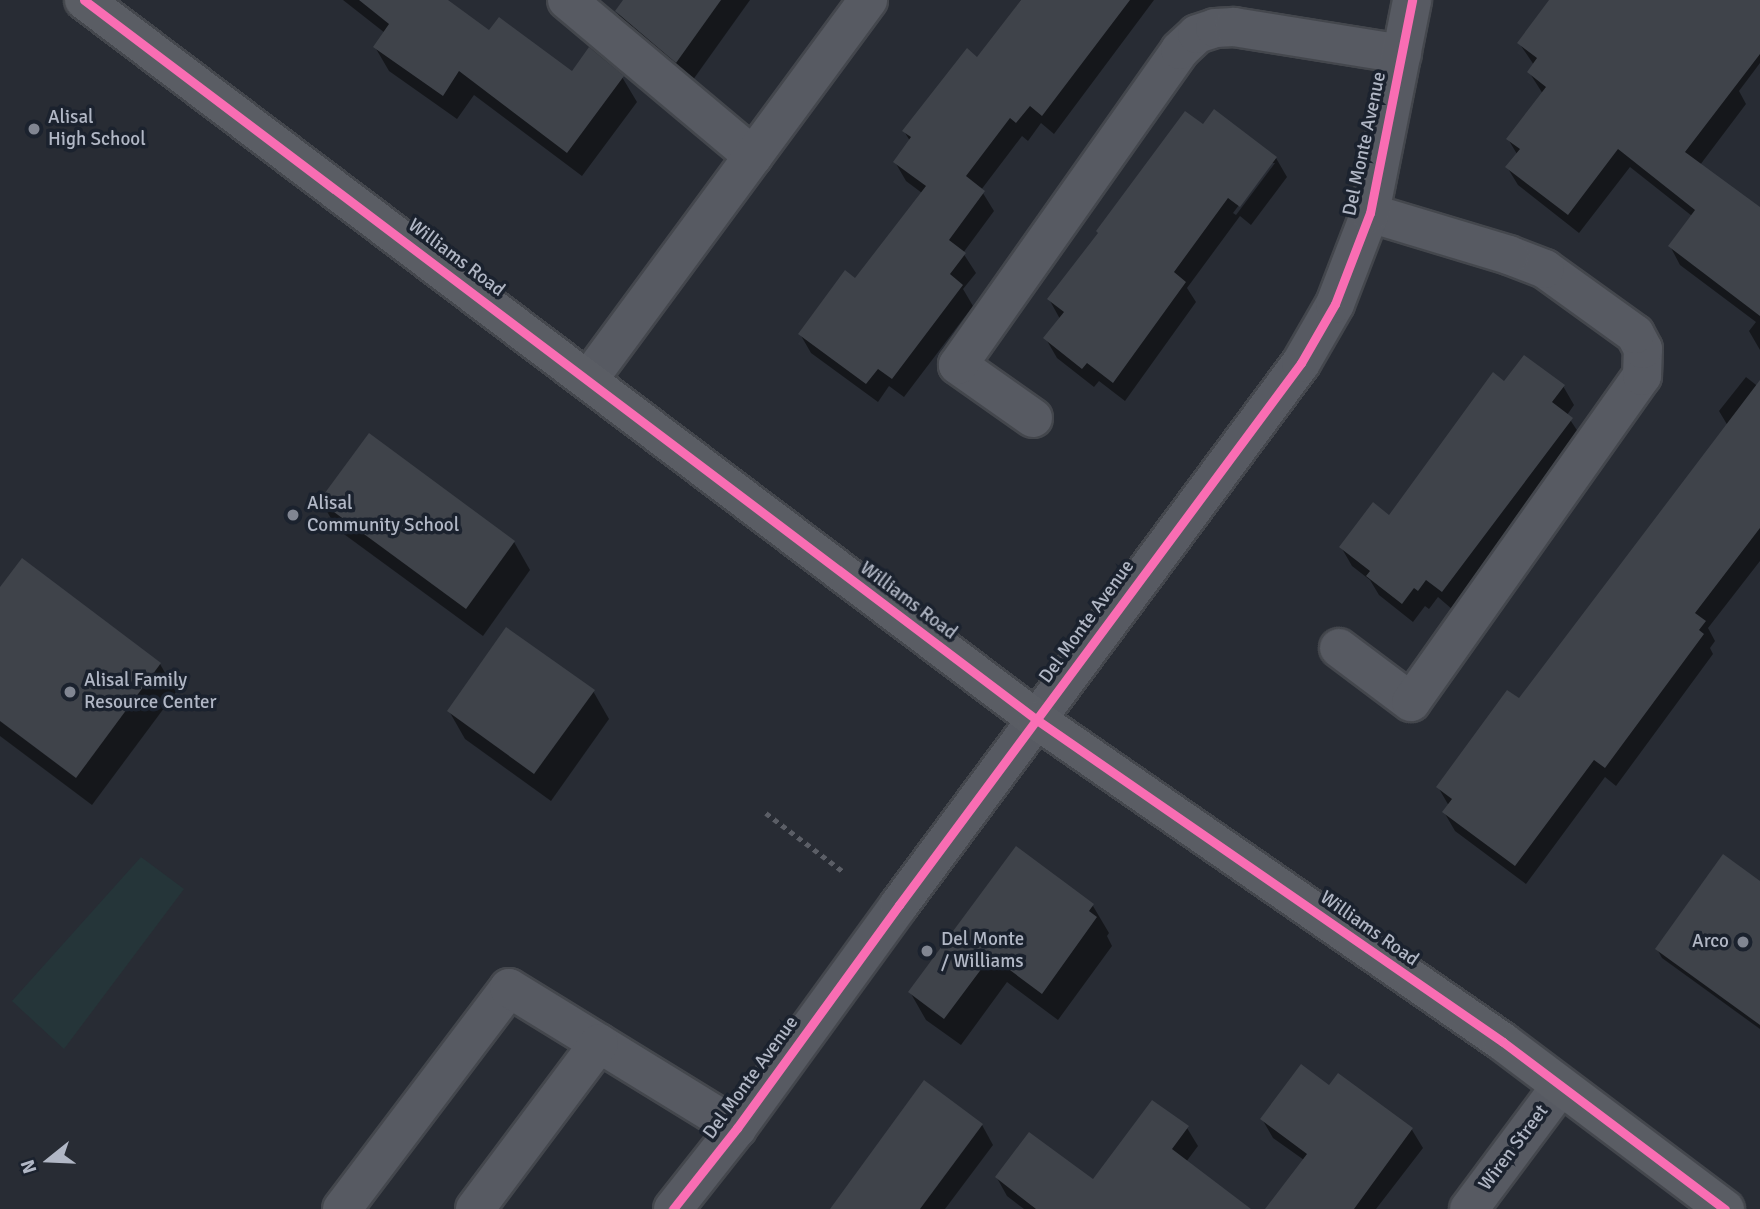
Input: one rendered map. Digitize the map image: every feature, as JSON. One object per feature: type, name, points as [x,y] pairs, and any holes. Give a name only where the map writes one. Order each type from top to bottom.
[{"type":"main road","name":"Williams Road","points":[[84,0],[1037,720],[1503,1042],[1725,1209]]},
{"type":"street","points":[[567,0],[753,156]]},
{"type":"street","points":[[588,380],[868,0]]},
{"type":"street","name":"Del Monte Avenue","points":[[674,1209],[737,1128],[1301,363],[1335,304],[1370,213],[1412,0]]},
{"type":"street","points":[[1033,418],[958,365],[1180,50],[1197,34],[1215,28],[1234,27],[1402,54]]},
{"type":"street","points":[[1339,648],[1411,702],[1642,376],[1643,349],[1635,334],[1545,270],[1509,255],[1370,213]]},
{"type":"street","points":[[342,1209],[509,988],[737,1128]]},
{"type":"street","points":[[475,1209],[599,1043]]},
{"type":"street","name":"Wiren Street","points":[[1469,1209],[1560,1087]]},
{"type":"path","points":[[766,813],[845,873]]},
{"type":"shaded area","points":[[141,857],[184,889],[64,1049],[12,1001]]},
{"type":"building","points":[[359,0],[448,0],[489,30],[499,17],[572,71],[589,47],[624,76],[567,153],[459,71],[443,96],[373,47],[389,24]]},
{"type":"building","points":[[623,0],[721,0],[676,63],[615,11]]},
{"type":"building","points":[[1021,0],[1130,0],[1042,116],[1030,106],[1016,123],[1010,118],[966,176],[985,191],[949,240],[966,253],[950,274],[963,285],[892,379],[878,369],[866,384],[798,334],[845,270],[855,278],[926,186],[893,162],[911,137],[902,131],[967,48],[977,57]]},
{"type":"building","points":[[1549,0],[1760,0],[1760,54],[1685,152],[1760,207],[1760,316],[1668,246],[1695,210],[1618,149],[1568,215],[1505,167],[1520,149],[1506,139],[1546,87],[1527,72],[1537,58],[1517,43]]},
{"type":"building","points":[[1214,109],[1277,157],[1240,207],[1228,198],[1174,272],[1186,282],[1113,383],[1087,363],[1082,369],[1043,338],[1064,312],[1047,299],[1185,111],[1203,124]]},
{"type":"building","points":[[1524,355],[1565,385],[1552,402],[1573,418],[1442,592],[1426,580],[1418,591],[1414,588],[1402,604],[1366,576],[1370,571],[1339,547],[1373,502],[1389,515],[1493,372],[1504,381]]},
{"type":"building","points":[[1760,380],[1760,528],[1695,613],[1706,621],[1699,630],[1704,634],[1605,768],[1594,760],[1515,866],[1442,812],[1452,799],[1436,787],[1507,690],[1519,698]]},
{"type":"building","points":[[369,433],[515,541],[466,609],[319,501]]},
{"type":"building","name":"Alisal Family Resource Center","points":[[22,558],[161,663],[76,778],[0,721],[0,587]]},
{"type":"building","points":[[506,627],[595,690],[534,774],[447,711]]},
{"type":"building","points":[[1016,846],[1094,904],[1089,911],[1097,917],[1042,994],[991,956],[944,1019],[908,992]]},
{"type":"building","points":[[1723,854],[1760,881],[1760,1025],[1655,949]]},
{"type":"building","points":[[1301,1064],[1329,1085],[1338,1073],[1413,1128],[1354,1209],[1265,1209],[1307,1154],[1260,1119]]},
{"type":"building","points":[[924,1080],[983,1124],[920,1209],[830,1209]]},
{"type":"building","points":[[1152,1100],[1189,1126],[1172,1149],[1251,1209],[1036,1209],[995,1177],[1029,1132],[1093,1179]]},
{"type":"cycle path","points":[[84,0],[1037,720],[1503,1042],[1725,1209]]},
{"type":"cycle path","points":[[673,1209],[737,1128],[1301,363],[1335,304],[1370,213],[1412,0]]},
{"type":"place","name":"Alisal High School","points":[[34,129]]},
{"type":"place","name":"Alisal Community School","points":[[293,515]]},
{"type":"place","name":"Alisal Family Resource Center","points":[[70,692]]},
{"type":"place","name":"Arco","points":[[1743,942]]},
{"type":"place","name":"Del Monte / Williams","points":[[927,951]]}]
